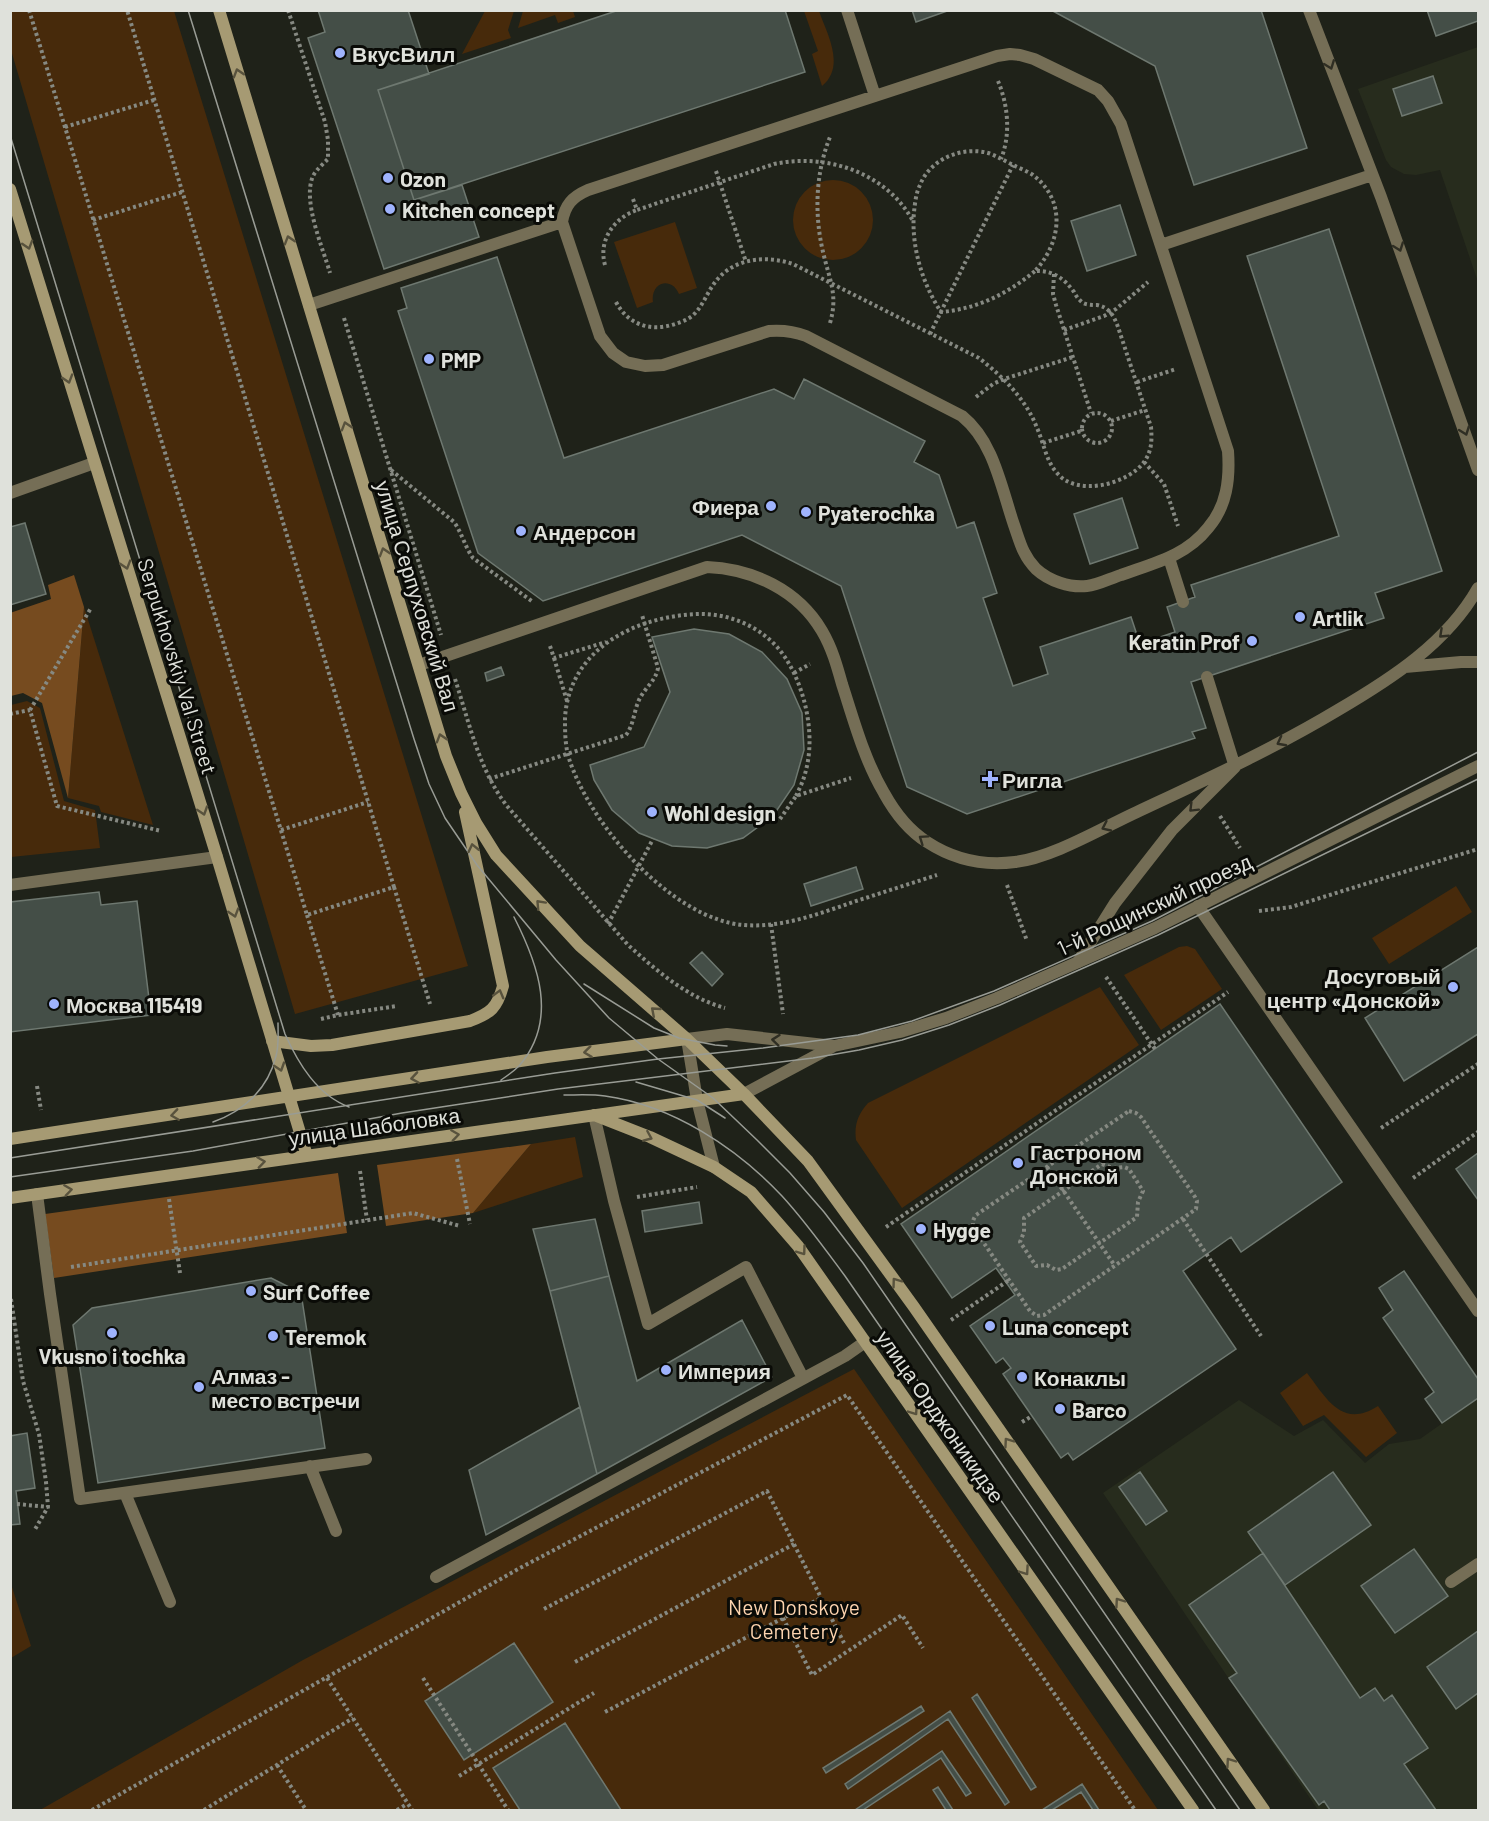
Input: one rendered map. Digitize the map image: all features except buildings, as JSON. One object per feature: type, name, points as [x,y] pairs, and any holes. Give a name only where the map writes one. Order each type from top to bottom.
[{"type":"main road","name":"улица Серпуховский Вал","points":[[219,10],[446,756],[461,793],[496,855],[580,946],[687,1039],[744,1094]]},
{"type":"main road","name":"Serpukhovskiy Val Street","points":[[10,189],[217,857],[306,1156]]},
{"type":"main road","points":[[272,1041],[311,1046],[332,1045],[470,1021],[486,1015],[498,1003],[502,986],[461,793]]},
{"type":"main road","name":"улица Шаболовка","points":[[10,1139],[547,1057],[687,1039]]},
{"type":"main road","name":"улица Шаболовка","points":[[10,1198],[744,1094]]},
{"type":"main road","name":"улица Орджоникидзе","points":[[744,1094],[808,1161],[828,1187],[1264,1810]]},
{"type":"main road","name":"улица Орджоникидзе","points":[[594,1115],[650,1137],[714,1167],[750,1192],[769,1211],[798,1246],[1193,1810]]},
{"type":"street","points":[[847,10],[875,96]]},
{"type":"street","points":[[1309,10],[1372,175],[1479,470]]},
{"type":"street","points":[[1020,54],[1098,90],[1108,101],[1121,124],[1228,451],[1230,474],[1226,494],[1209,528],[1185,550],[1169,558],[1088,586],[1057,581],[1038,570],[1024,555],[986,443],[972,424],[958,413],[819,342],[795,331],[769,331],[663,365],[645,366],[626,362],[612,353],[600,336],[562,222],[569,202],[576,195],[986,60],[1020,54]]},
{"type":"street","points":[[1161,244],[1372,175]]},
{"type":"street","points":[[309,305],[562,222]]},
{"type":"street","points":[[10,493],[94,463]]},
{"type":"street","points":[[1169,558],[1183,602]]},
{"type":"street","points":[[419,665],[707,567],[755,575],[792,597],[811,615],[822,631],[832,653],[872,772],[900,819],[914,833],[947,853],[976,862],[1017,862],[1053,851],[1235,767],[1313,725],[1405,667],[1447,631],[1467,608],[1479,588]]},
{"type":"street","points":[[1405,667],[1479,662]]},
{"type":"street","points":[[1206,677],[1235,767]]},
{"type":"street","name":"1-й Рощинский проезд","points":[[744,1094],[834,1046],[900,1032],[946,1018],[997,998],[1155,928],[1479,766]]},
{"type":"street","points":[[1078,962],[1115,903],[1165,838],[1235,767]]},
{"type":"street","points":[[10,885],[217,857]]},
{"type":"street","points":[[1198,906],[1479,1311]]},
{"type":"street","name":"1-й Рощинский проезд","points":[[687,1039],[727,1034],[834,1046]]},
{"type":"street","points":[[687,1039],[697,1101],[714,1167]]},
{"type":"street","points":[[594,1115],[614,1201],[648,1324],[746,1267],[803,1378]]},
{"type":"street","points":[[37,1194],[80,1499],[366,1459]]},
{"type":"street","points":[[436,1577],[845,1356],[865,1341]]},
{"type":"street","points":[[310,1466],[336,1531]]},
{"type":"street","points":[[125,1493],[170,1602]]},
{"type":"street","points":[[1451,1582],[1479,1563]]},
{"type":"path","points":[[29,10],[338,1015]]},
{"type":"path","points":[[127,10],[429,1002]]},
{"type":"path","points":[[288,10],[327,131],[328,159],[314,174],[309,192],[310,206],[447,655],[489,779],[507,806],[628,945],[686,990],[713,1005],[734,1010]]},
{"type":"path","points":[[986,60],[993,70],[1005,101],[1007,134],[1000,159]]},
{"type":"path","points":[[65,127],[154,100]]},
{"type":"path","points":[[819,342],[828,327],[833,310],[832,284],[819,224],[818,190],[825,149],[848,105]]},
{"type":"path","points":[[709,151],[746,262]]},
{"type":"path","points":[[973,151],[991,154],[1032,174],[1042,184],[1052,199],[1056,214],[1057,226],[1053,244],[1043,263],[1010,290],[987,302],[940,312],[922,274],[916,248],[915,202],[920,185],[931,168],[954,154],[973,151]]},
{"type":"path","points":[[584,288],[609,280],[603,255],[606,237],[620,218],[637,210],[783,162],[822,162],[853,170],[879,184],[901,204],[914,221]]},
{"type":"path","points":[[930,334],[1013,165]]},
{"type":"path","points":[[627,178],[637,210]]},
{"type":"path","points":[[93,220],[182,192]]},
{"type":"path","points":[[614,296],[622,312],[636,323],[654,328],[667,327],[692,316],[716,281],[729,270],[746,262],[764,258],[784,261],[978,358],[1004,379],[1026,407],[1037,427],[1049,461],[1064,481],[1076,486],[1097,486],[1125,477],[1144,462],[1152,443],[1151,427],[1116,320],[1111,312],[1104,308],[1084,304],[1063,280],[1054,274],[1035,271]]},
{"type":"path","points":[[1064,330],[1098,319],[1111,312],[1168,266]]},
{"type":"path","points":[[1054,274],[1053,294],[1091,413]]},
{"type":"path","points":[[958,413],[993,384],[1073,357]]},
{"type":"path","points":[[1137,382],[1199,362]]},
{"type":"path","points":[[1111,421],[1145,410]]},
{"type":"path","points":[[1091,413],[1103,413],[1111,421],[1112,433],[1105,441],[1093,443],[1082,431],[1083,420],[1091,413]]},
{"type":"path","points":[[1043,443],[1082,431]]},
{"type":"path","points":[[1144,462],[1164,484],[1185,550]]},
{"type":"path","points":[[390,469],[454,522],[474,558],[549,621],[554,658],[567,703]]},
{"type":"path","points":[[489,779],[623,736],[628,732],[640,698],[657,675],[658,668],[634,591]]},
{"type":"path","points":[[91,608],[30,710],[57,806],[161,831]]},
{"type":"path","points":[[554,658],[608,641],[645,624],[686,615],[720,616],[750,626],[764,635],[789,662],[798,684],[808,724],[807,768],[796,796],[780,819]]},
{"type":"path","points":[[608,641],[585,664],[575,681],[567,703],[565,733],[567,754],[581,789],[618,844],[638,866],[671,894],[690,906],[732,923],[771,924],[817,914],[976,862]]},
{"type":"path","points":[[10,714],[30,710]]},
{"type":"path","points":[[796,796],[872,772]]},
{"type":"path","points":[[281,830],[368,802]]},
{"type":"path","points":[[1215,808],[1240,848]]},
{"type":"path","points":[[608,924],[653,839]]},
{"type":"path","points":[[1259,911],[1291,907],[1479,849]]},
{"type":"path","points":[[1007,885],[1027,941]]},
{"type":"path","points":[[307,915],[394,887]]},
{"type":"path","points":[[771,924],[783,1014]]},
{"type":"path","points":[[1106,977],[1155,1049]]},
{"type":"path","points":[[885,1227],[1247,979]]},
{"type":"path","points":[[1360,1141],[1479,1064]]},
{"type":"path","points":[[37,1086],[42,1117]]},
{"type":"path","points":[[1126,1113],[1136,1113],[1141,1117],[1196,1197],[1196,1209],[1183,1219],[1041,1316],[1033,1314],[975,1230],[973,1223],[976,1215],[1126,1113]]},
{"type":"path","points":[[1394,1191],[1479,1132]]},
{"type":"path","points":[[456,1150],[470,1224]]},
{"type":"path","points":[[359,1164],[367,1220]]},
{"type":"path","points":[[1102,1164],[1113,1168],[1129,1168],[1143,1191],[1138,1202],[1138,1215],[1099,1243],[1058,1270],[1047,1265],[1038,1267],[1020,1244],[1024,1232],[1024,1218],[1102,1164]]},
{"type":"path","points":[[1047,1167],[1115,1266]]},
{"type":"path","points":[[167,1188],[180,1273]]},
{"type":"path","points":[[62,1268],[413,1213],[460,1226]]},
{"type":"path","points":[[1183,1219],[1261,1336]]},
{"type":"path","points":[[950,1320],[1009,1280]]},
{"type":"path","points":[[12,1299],[22,1381],[39,1434],[48,1507],[34,1531]]},
{"type":"path","points":[[92,1810],[520,1568],[847,1395],[1135,1810]]},
{"type":"path","points":[[1021,1423],[1032,1416]]},
{"type":"path","points":[[544,1609],[767,1491],[844,1643]]},
{"type":"path","points":[[17,1504],[48,1507]]},
{"type":"path","points":[[575,1662],[794,1545]]},
{"type":"path","points":[[606,1712],[821,1598]]},
{"type":"path","points":[[783,1618],[812,1675],[902,1615],[923,1648]]},
{"type":"path","points":[[327,1678],[412,1810]]},
{"type":"path","points":[[423,1678],[508,1810]]},
{"type":"path","points":[[459,1776],[594,1693]]},
{"type":"path","points":[[204,1810],[353,1718]]},
{"type":"path","points":[[277,1765],[306,1810]]},
{"type":"path","points":[[397,1810],[408,1804]]},
{"type":"shaded area","points":[[1478,47],[1478,282],[1440,170],[1416,175],[1404,174],[1391,167],[1386,160],[1358,89]]},
{"type":"shaded area","points":[[74,575],[84,607],[68,798],[42,703],[23,693],[11,696],[10,613],[51,599],[48,585]]},
{"type":"shaded area","points":[[531,1144],[473,1213],[386,1226],[377,1165]]},
{"type":"shaded area","points":[[338,1173],[347,1233],[54,1278],[45,1214]]},
{"type":"shaded area","points":[[1478,1398],[1478,1810],[1318,1810],[1103,1493],[1239,1400],[1294,1436],[1323,1420],[1365,1463],[1389,1444],[1420,1439]]},
{"type":"green space","points":[[11,10],[174,11],[468,966],[295,1014],[11,50]]},
{"type":"green space","points":[[485,11],[514,11],[508,30],[511,38],[462,54]]},
{"type":"green space","points":[[523,11],[573,11],[575,17],[558,23],[555,15],[518,28]]},
{"type":"green space","points":[[804,11],[819,11],[830,40],[834,60],[833,69],[822,86],[812,54],[818,51]]},
{"type":"green space","points":[[833,180],[848,183],[861,192],[870,205],[873,220],[870,235],[861,248],[848,257],[833,260],[818,257],[805,248],[796,235],[793,220],[796,205],[805,192],[818,183]]},
{"type":"green space","points":[[675,222],[697,288],[679,294],[671,285],[662,284],[655,290],[653,302],[637,308],[614,242]]},
{"type":"green space","points":[[84,607],[153,825],[101,812],[99,806],[68,798]]},
{"type":"green space","points":[[27,701],[40,708],[64,801],[95,810],[100,848],[11,857],[11,705]]},
{"type":"green space","points":[[1456,886],[1472,912],[1389,964],[1372,938]]},
{"type":"green space","points":[[1187,946],[1195,949],[1222,989],[1161,1030],[1124,975],[1179,947]]},
{"type":"green space","points":[[1100,987],[1139,1045],[902,1208],[856,1140],[858,1120],[868,1103]]},
{"type":"green space","points":[[575,1137],[583,1177],[473,1213],[531,1144]]},
{"type":"green space","name":"New Donskoye Cemetery","points":[[854,1369],[1158,1810],[40,1810],[303,1660]]},
{"type":"green space","points":[[1307,1373],[1337,1408],[1345,1413],[1355,1414],[1378,1406],[1397,1433],[1366,1457],[1324,1415],[1303,1426],[1280,1393]]},
{"type":"green space","points":[[11,1584],[31,1646],[10,1658]]},
{"type":"tram line","points":[[188,10],[414,739],[429,784],[445,818],[477,865],[556,960],[609,1018],[658,1059],[713,1098],[790,1173],[824,1212],[863,1263],[1240,1810]]},
{"type":"tram line","points":[[10,135],[285,1034],[310,1077],[327,1095],[349,1107]]},
{"type":"tram line","points":[[10,1158],[555,1073],[858,1035],[912,1021],[994,991],[1152,921],[1478,752]]},
{"type":"tram line","points":[[10,1177],[193,1151],[402,1113],[558,1089],[813,1058],[902,1040],[1000,1005],[1158,935],[1478,779]]},
{"type":"tram line","points":[[501,1080],[519,1066],[531,1048],[538,1030],[541,1011],[537,973],[514,917]]},
{"type":"tram line","points":[[584,984],[654,1028],[679,1038],[727,1046]]},
{"type":"tram line","points":[[213,1122],[235,1112],[244,1105],[267,1079],[276,1056],[278,1023]]},
{"type":"tram line","points":[[636,1082],[697,1100],[725,1118]]},
{"type":"tram line","points":[[564,1095],[600,1095],[630,1101],[679,1119],[702,1131],[745,1161],[782,1196],[845,1276],[1216,1810]]},
{"type":"place","name":"ВкусВилл","points":[[340,53]]},
{"type":"place","name":"Ozon","points":[[388,178]]},
{"type":"place","name":"Kitchen concept","points":[[390,209]]},
{"type":"place","name":"PMP","points":[[429,359]]},
{"type":"place","name":"Фиера","points":[[771,506]]},
{"type":"place","name":"Pyaterochka","points":[[806,512]]},
{"type":"place","name":"Андерсон","points":[[521,531]]},
{"type":"place","name":"Artlik","points":[[1300,617]]},
{"type":"place","name":"Keratin Prof","points":[[1252,641]]},
{"type":"place","name":"Ригла","points":[[990,779]]},
{"type":"place","name":"Wohl design","points":[[652,812]]},
{"type":"place","name":"Досуговый центр «Донской»","points":[[1453,987]]},
{"type":"place","name":"Москва 115419","points":[[54,1004]]},
{"type":"place","name":"Гастроном Донской","points":[[1018,1163]]},
{"type":"place","name":"Hygge","points":[[921,1229]]},
{"type":"place","name":"Surf Coffee","points":[[251,1291]]},
{"type":"place","name":"Luna concept","points":[[990,1326]]},
{"type":"place","name":"Vkusno i tochka","points":[[112,1333]]},
{"type":"place","name":"Teremok","points":[[273,1336]]},
{"type":"place","name":"Империя","points":[[666,1370]]},
{"type":"place","name":"Конаклы","points":[[1022,1377]]},
{"type":"place","name":"Алмаз - место встречи","points":[[199,1387]]},
{"type":"place","name":"Barco","points":[[1060,1409]]}]
